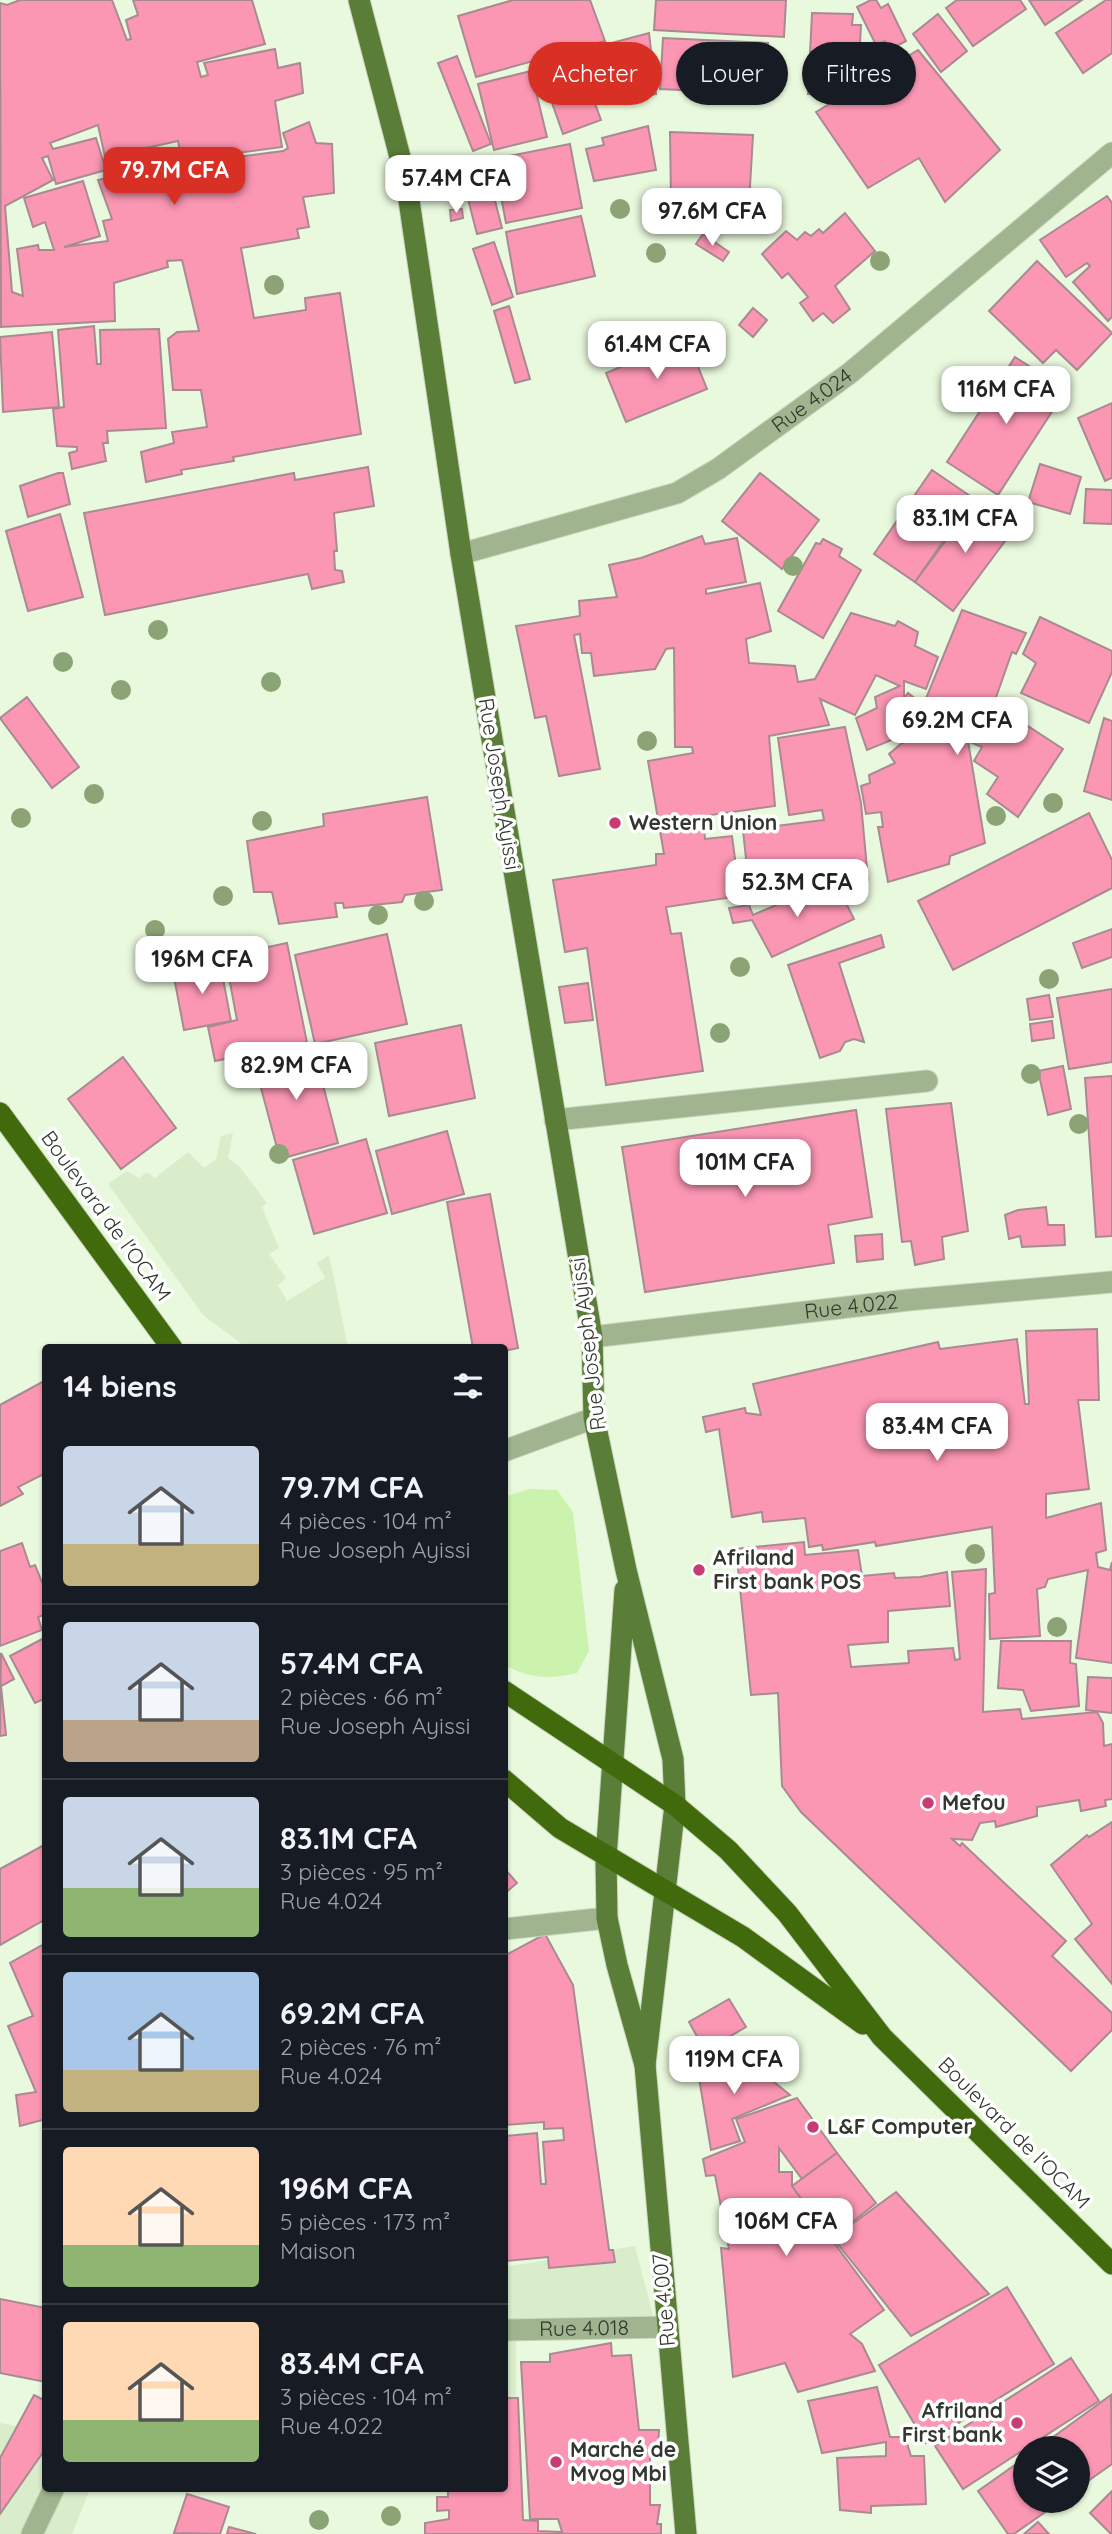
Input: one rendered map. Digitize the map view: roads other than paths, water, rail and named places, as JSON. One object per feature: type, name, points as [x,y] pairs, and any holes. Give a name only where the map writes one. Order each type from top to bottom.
[{"type":"highway","name":"Boulevard de l'OCAM","points":[[0,1113],[169,1344]]},
{"type":"highway","name":"Boulevard de l'OCAM","points":[[508,1693],[615,1762],[675,1805],[728,1850],[787,1913],[882,2037],[1112,2264]]},
{"type":"highway","name":"Boulevard de l'OCAM","points":[[508,1783],[559,1828],[743,1937],[882,2037]]},
{"type":"main road","name":"Rue Joseph Ayissi","points":[[359,0],[406,180],[461,554],[592,1337],[594,1418],[626,1570],[673,1759],[675,1805]]},
{"type":"main road","name":"Rue Joseph Ayissi","points":[[615,1762],[626,1570]]},
{"type":"main road","name":"Rue 4.007","points":[[615,1762],[606,1858],[607,1918],[645,2065],[686,2534]]},
{"type":"main road","name":"Rue 4.007","points":[[645,2065],[675,1805]]},
{"type":"street","name":"Rue 4.024","points":[[461,554],[677,493],[719,469],[850,373],[1112,153]]},
{"type":"street","points":[[555,1120],[927,1081]]},
{"type":"street","name":"Rue 4.022","points":[[592,1337],[908,1300],[1112,1282]]},
{"type":"street","points":[[508,1450],[594,1418]]},
{"type":"street","points":[[508,1929],[607,1918]]},
{"type":"street","name":"Rue 4.018","points":[[508,2330],[667,2327]]},
{"type":"street","points":[[32,2534],[52,2492]]},
{"type":"place","name":"Western Union","points":[[615,823]]},
{"type":"place","name":"Afriland First bank POS","points":[[699,1570]]},
{"type":"place","name":"Mefou","points":[[928,1803]]},
{"type":"place","name":"L&F Computer","points":[[813,2127]]},
{"type":"place","name":"Afriland First bank","points":[[1017,2423]]},
{"type":"place","name":"Marché de Mvog Mbi","points":[[556,2462]]}]
